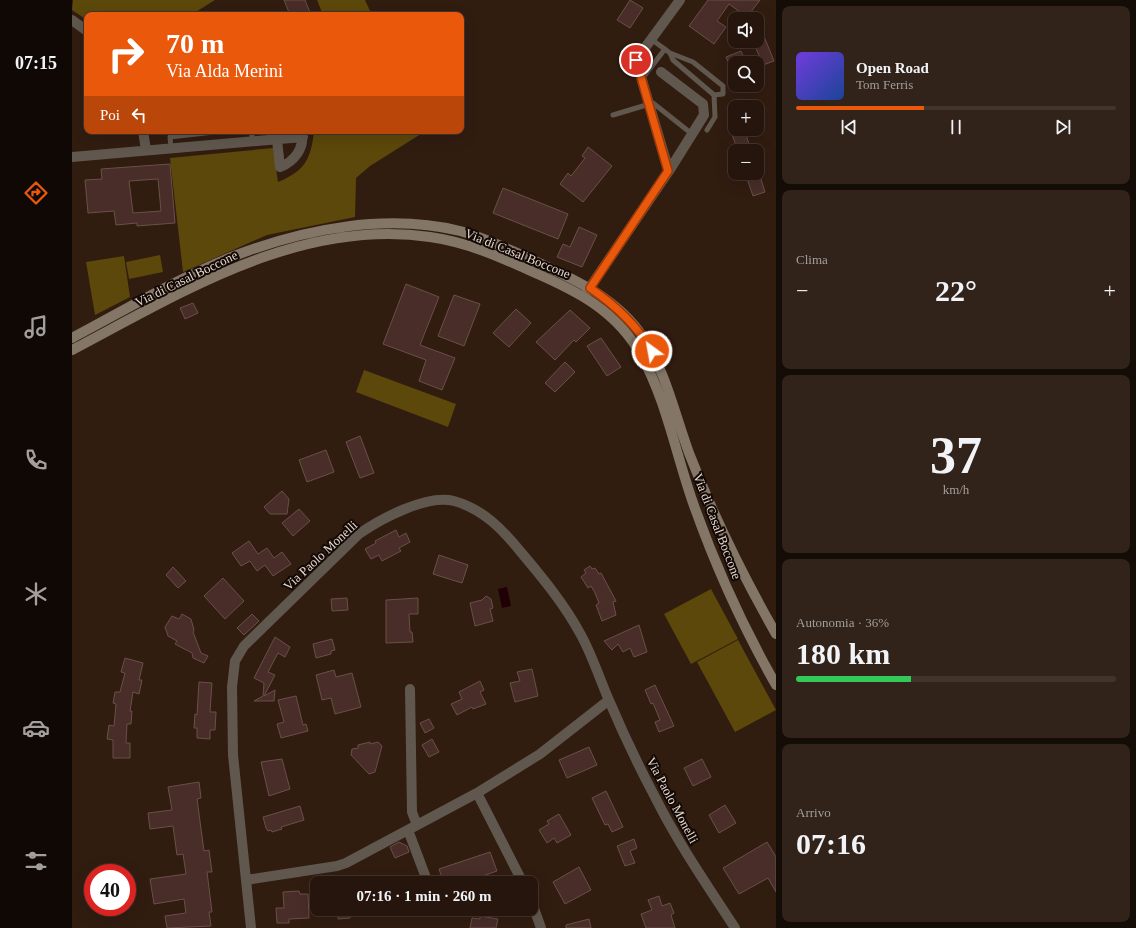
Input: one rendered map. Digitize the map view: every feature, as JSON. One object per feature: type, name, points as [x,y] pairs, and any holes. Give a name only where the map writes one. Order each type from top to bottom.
[{"type":"street","points":[[668,171],[636,60],[680,0]]},
{"type":"street","points":[[72,20],[84,29]]},
{"type":"street","points":[[587,292],[704,115],[703,104],[661,72]]},
{"type":"street","points":[[143,134],[146,150]]},
{"type":"street","points":[[72,157],[225,144],[252,136],[277,135],[302,134],[300,150],[291,162],[280,167],[277,135]]},
{"type":"street","name":"Via di Casal Boccone","points":[[72,338],[233,256],[303,235],[362,225],[409,224],[460,231],[511,250],[587,292],[634,342],[643,358],[654,384],[693,501],[711,549],[738,610],[776,685]]},
{"type":"street","name":"Via di Casal Boccone","points":[[72,350],[168,300],[243,264],[289,248],[355,236],[407,234],[431,237],[462,244],[500,257],[608,300],[623,313],[652,351],[661,372],[688,451],[710,505],[776,634]]},
{"type":"street","name":"Via Paolo Monelli","points":[[251,928],[233,750],[232,687],[235,661],[244,646],[348,542],[377,522],[426,502],[440,500],[454,501],[484,514],[497,525],[539,573],[574,623],[673,834],[735,928]]},
{"type":"street","points":[[410,689],[412,827],[426,876]]},
{"type":"street","points":[[246,880],[337,866],[346,863],[476,793],[540,754],[609,700]]},
{"type":"street","points":[[476,793],[519,876]]},
{"type":"street","points":[[537,916],[542,928]]},
{"type":"lane","points":[[651,39],[670,53],[693,62],[723,86],[722,94],[714,95]]},
{"type":"lane","points":[[642,80],[665,49]]},
{"type":"lane","points":[[670,53],[673,60],[714,95],[715,117],[707,130]]},
{"type":"lane","points":[[613,115],[653,103],[692,134]]},
{"type":"lane","points":[[171,148],[170,137],[189,134]]},
{"type":"lane","points":[[202,134],[204,146]]},
{"type":"lane","points":[[223,134],[225,144]]},
{"type":"shaded area","points":[[73,0],[215,0],[196,12],[84,12],[84,18],[72,10]]},
{"type":"shaded area","points":[[317,0],[365,0],[371,12],[322,12]]},
{"type":"shaded area","points":[[314,134],[421,134],[370,166],[356,178],[355,217],[267,235],[183,272],[170,158],[273,148],[278,182],[295,173],[305,163],[313,141]]},
{"type":"shaded area","points":[[160,255],[163,272],[129,279],[126,262]]},
{"type":"shaded area","points":[[124,256],[130,297],[95,315],[86,262]]},
{"type":"shaded area","points":[[364,370],[456,404],[448,427],[356,392]]},
{"type":"shaded area","points":[[507,587],[511,606],[502,608],[498,589]]},
{"type":"shaded area","points":[[711,589],[738,639],[691,664],[664,614]]},
{"type":"shaded area","points":[[738,640],[776,710],[735,732],[697,662]]},
{"type":"building","points":[[284,0],[305,0],[310,12],[289,12]]},
{"type":"building","points":[[630,0],[643,8],[630,28],[617,20]]},
{"type":"building","points":[[708,0],[760,0],[751,12],[740,12],[729,4],[717,21],[726,27],[714,44],[689,26]]},
{"type":"building","points":[[764,36],[774,61],[764,65],[764,56],[759,56],[756,48],[764,48]]},
{"type":"building","points":[[741,51],[743,56],[728,56]]},
{"type":"building","points":[[733,136],[746,136],[749,144],[735,144]]},
{"type":"building","points":[[588,147],[612,166],[583,202],[560,184],[568,173],[571,176],[585,158],[582,156]]},
{"type":"building","points":[[170,164],[175,223],[137,226],[137,223],[116,225],[114,211],[88,213],[85,180],[102,179],[101,169]],"holes":[[[158,179],[161,211],[133,213],[129,181]]]},
{"type":"building","points":[[747,180],[761,180],[765,192],[753,196]]},
{"type":"building","points":[[503,188],[568,214],[558,239],[493,213]]},
{"type":"building","points":[[579,227],[597,235],[582,267],[557,257],[563,244],[570,247]]},
{"type":"building","points":[[406,284],[439,297],[420,345],[455,358],[442,390],[419,381],[426,360],[383,344]]},
{"type":"building","points":[[454,295],[480,304],[464,346],[438,336]]},
{"type":"building","points":[[193,303],[198,313],[185,319],[180,308]]},
{"type":"building","points":[[516,309],[531,323],[509,347],[493,333]]},
{"type":"building","points":[[570,310],[590,328],[576,342],[574,340],[555,360],[536,342]]},
{"type":"building","points":[[601,338],[621,367],[607,376],[587,346]]},
{"type":"building","points":[[565,362],[575,372],[555,392],[545,383]]},
{"type":"building","points":[[360,436],[374,473],[360,478],[346,442]]},
{"type":"building","points":[[326,450],[334,472],[307,482],[299,460]]},
{"type":"building","points":[[282,491],[289,499],[287,514],[270,514],[264,507]]},
{"type":"building","points":[[299,509],[310,521],[293,536],[282,523]]},
{"type":"building","points":[[396,530],[399,537],[406,533],[410,542],[399,548],[401,551],[382,561],[379,555],[371,559],[365,549],[376,543],[375,541]]},
{"type":"building","points":[[249,541],[258,554],[267,548],[274,558],[282,552],[291,564],[273,576],[265,565],[257,571],[250,561],[241,566],[232,553]]},
{"type":"building","points":[[439,555],[468,565],[462,583],[433,574]]},
{"type":"building","points":[[590,566],[592,569],[595,568],[599,574],[601,573],[616,601],[613,602],[616,615],[602,621],[596,605],[599,603],[595,593],[591,586],[588,588],[581,577],[586,573],[584,570]]},
{"type":"building","points":[[173,567],[186,581],[178,588],[166,575]]},
{"type":"building","points":[[223,578],[244,601],[225,619],[204,596]]},
{"type":"building","points":[[486,596],[491,599],[493,608],[490,609],[493,621],[475,626],[470,603],[482,600]]},
{"type":"building","points":[[347,598],[348,610],[332,611],[331,599]]},
{"type":"building","points":[[418,598],[418,614],[409,614],[410,632],[412,632],[413,642],[386,643],[386,600]]},
{"type":"building","points":[[182,614],[191,619],[194,630],[193,632],[201,653],[208,656],[204,663],[193,658],[192,653],[175,644],[177,641],[168,636],[165,627],[172,616],[179,619]]},
{"type":"building","points":[[252,614],[259,621],[244,635],[237,628]]},
{"type":"building","points":[[639,625],[647,652],[634,657],[630,648],[623,652],[618,644],[612,650],[604,641]]},
{"type":"building","points":[[275,637],[290,647],[285,657],[278,653],[268,672],[275,675],[264,696],[275,690],[274,701],[254,701],[263,696],[264,683],[254,678]]},
{"type":"building","points":[[332,639],[335,650],[331,651],[331,654],[316,658],[313,644]]},
{"type":"building","points":[[125,658],[143,663],[139,680],[142,680],[139,694],[133,692],[130,711],[132,711],[131,724],[127,724],[126,743],[130,743],[130,758],[113,758],[113,740],[107,739],[109,725],[114,726],[116,704],[113,703],[115,692],[120,692],[125,673],[121,672]]},
{"type":"building","points":[[532,669],[538,696],[515,702],[510,683],[520,681],[517,672]]},
{"type":"building","points":[[334,670],[336,677],[352,673],[361,707],[335,714],[331,698],[322,700],[316,675]]},
{"type":"building","points":[[480,681],[484,690],[480,692],[486,704],[473,709],[472,707],[457,715],[451,704],[462,699],[459,692]]},
{"type":"building","points":[[199,682],[212,683],[210,712],[216,712],[215,730],[210,730],[210,739],[197,738],[197,728],[194,728],[195,714],[197,715]]},
{"type":"building","points":[[655,685],[674,726],[659,732],[655,722],[660,720],[653,703],[651,704],[645,690]]},
{"type":"building","points":[[296,696],[303,725],[306,724],[308,731],[281,738],[277,724],[284,722],[278,700]]},
{"type":"building","points":[[429,719],[434,728],[425,733],[420,723]]},
{"type":"building","points":[[432,739],[439,752],[429,757],[422,745]]},
{"type":"building","points":[[370,742],[370,744],[378,742],[382,746],[375,772],[369,774],[351,755],[352,749],[358,748],[358,745]]},
{"type":"building","points":[[589,747],[597,765],[567,778],[559,760]]},
{"type":"building","points":[[282,759],[290,789],[269,796],[261,762]]},
{"type":"building","points":[[702,759],[711,777],[693,786],[684,768]]},
{"type":"building","points":[[199,782],[201,798],[197,799],[204,851],[209,850],[212,872],[207,872],[212,912],[209,912],[211,926],[167,928],[165,916],[186,913],[184,899],[154,904],[150,879],[186,874],[183,854],[177,855],[173,826],[150,829],[148,813],[172,810],[168,787]]},
{"type":"building","points":[[606,791],[623,827],[612,832],[608,824],[605,825],[592,798]]},
{"type":"building","points":[[725,805],[736,823],[719,833],[709,815]]},
{"type":"building","points":[[300,806],[304,820],[281,827],[282,829],[272,832],[271,830],[268,831],[263,817]]},
{"type":"building","points":[[559,814],[571,835],[557,843],[554,838],[547,843],[539,830],[549,824],[547,821]]},
{"type":"building","points":[[634,839],[637,848],[630,851],[635,863],[625,866],[617,846]]},
{"type":"building","points":[[399,842],[407,846],[409,852],[395,858],[390,847]]},
{"type":"building","points":[[767,842],[776,857],[776,892],[768,878],[739,894],[723,868]]},
{"type":"building","points":[[490,852],[497,871],[483,876],[442,876],[439,869]]},
{"type":"building","points":[[579,867],[591,890],[565,904],[553,882]]},
{"type":"building","points":[[299,891],[300,894],[308,894],[309,918],[289,919],[289,923],[277,923],[276,908],[284,908],[283,892]]},
{"type":"building","points":[[659,896],[662,906],[670,903],[674,913],[671,915],[675,928],[646,928],[641,914],[652,910],[648,900]]},
{"type":"building","points":[[338,916],[350,916],[350,918],[338,919]]},
{"type":"building","points":[[480,916],[498,919],[496,928],[470,928],[472,918],[480,919]]},
{"type":"building","points":[[589,919],[591,928],[566,928],[566,925]]},
{"type":"route","points":[[636,60],[668,171],[590,288],[616,306],[623,313],[643,336],[652,351]]}]
